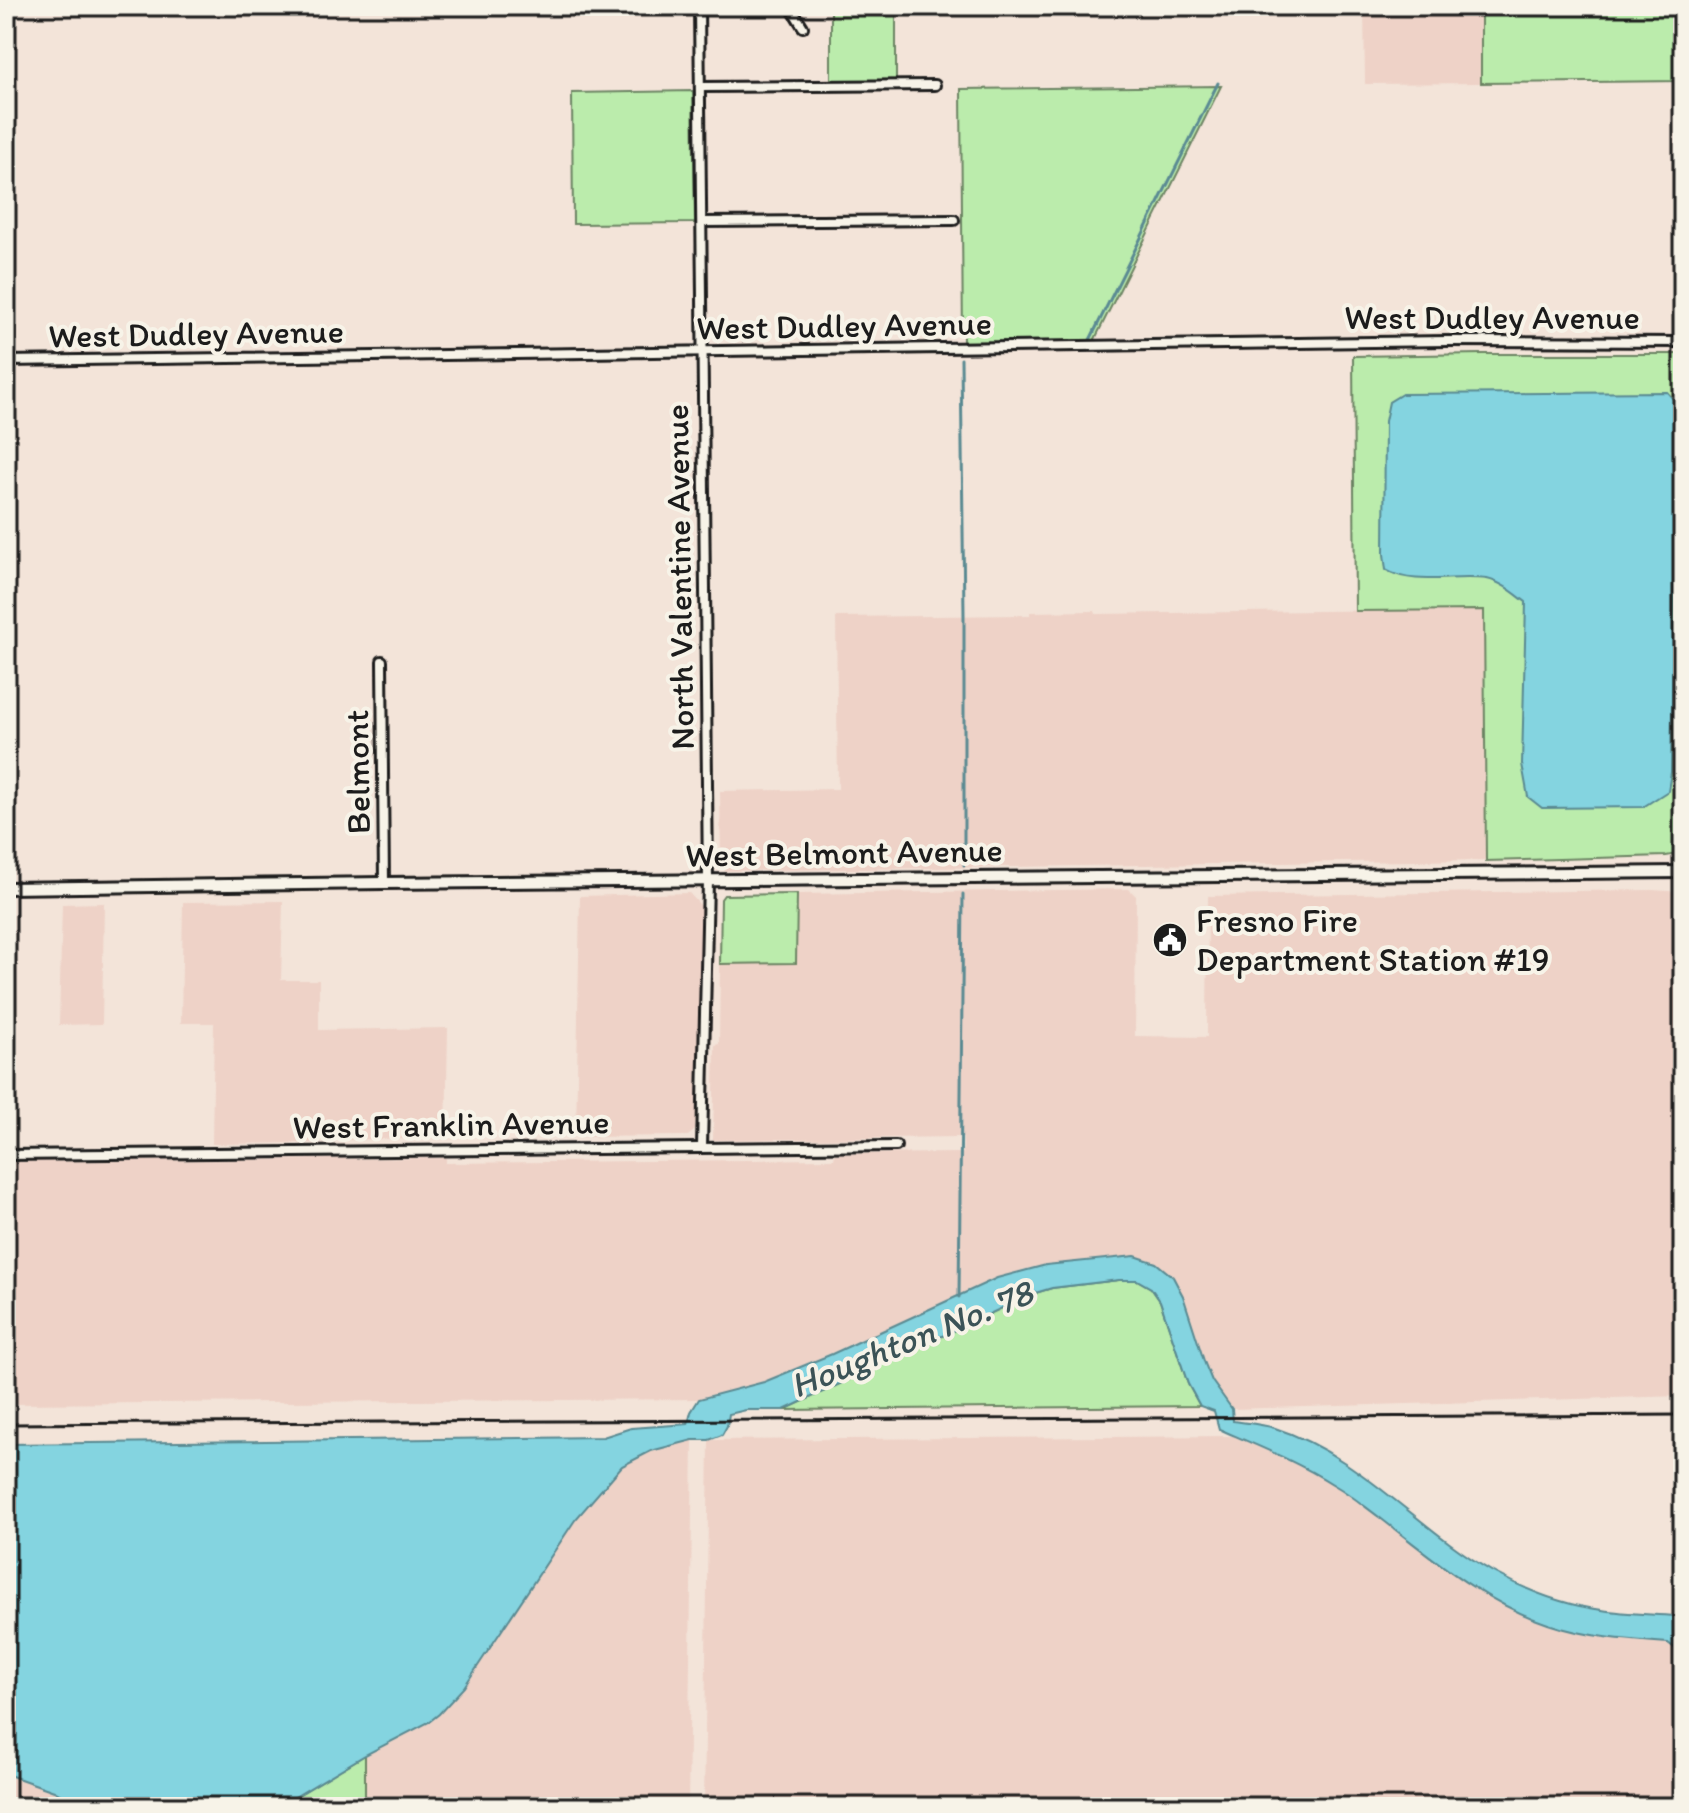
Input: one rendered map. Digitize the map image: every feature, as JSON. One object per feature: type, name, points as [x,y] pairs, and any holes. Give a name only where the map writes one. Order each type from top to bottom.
[{"type":"street","name":"North Valentine Avenue","points":[[699,6],[708,881],[702,1147]]},
{"type":"street","points":[[790,6],[803,27]]},
{"type":"street","points":[[701,87],[935,85]]},
{"type":"street","points":[[702,222],[954,220]]},
{"type":"street","name":"West Dudley Avenue","points":[[6,361],[1447,341],[1683,342]]},
{"type":"street","name":"Belmont","points":[[382,661],[384,883]]},
{"type":"street","name":"West Belmont Avenue","points":[[6,888],[1683,872]]},
{"type":"street","name":"West Franklin Avenue","points":[[6,1155],[896,1146]]},
{"type":"shaded area","points":[[1364,6],[1481,6],[1481,83],[1365,84]]},
{"type":"shaded area","points":[[1484,609],[1485,860],[725,871],[721,867],[720,791],[838,789],[836,617],[1030,615],[1030,612],[1095,611],[1096,614]]},
{"type":"shaded area","points":[[1129,889],[1136,896],[1135,1036],[1207,1037],[1208,896],[1683,892],[1683,1396],[1232,1409],[1212,1381],[1183,1296],[1173,1277],[1135,1256],[1022,1270],[764,1382],[699,1399],[6,1404],[6,1162],[446,1158],[446,1163],[834,1159],[835,1154],[963,1153],[963,1137],[713,1140],[720,964],[796,963],[797,894]]},
{"type":"shaded area","points":[[689,893],[701,906],[695,1130],[688,1136],[576,1137],[580,896]]},
{"type":"shaded area","points":[[283,901],[281,980],[319,980],[319,1030],[448,1028],[446,1138],[212,1144],[214,1023],[181,1023],[183,902]]},
{"type":"shaded area","points":[[104,903],[102,1024],[59,1025],[62,904]]},
{"type":"shaded area","points":[[1234,1436],[1335,1485],[1452,1573],[1545,1624],[1599,1636],[1668,1643],[1677,1650],[1682,1662],[1677,1807],[704,1807],[709,1440]]},
{"type":"shaded area","points":[[693,1440],[688,1807],[365,1807],[365,1755],[429,1722],[464,1687],[575,1520],[622,1466],[651,1451]]},
{"type":"shaded area","points":[[6,1774],[54,1791],[82,1807],[6,1807]]},
{"type":"green space","points":[[831,6],[896,6],[896,89],[831,90]]},
{"type":"green space","points":[[1481,6],[1683,6],[1683,81],[1481,83]]},
{"type":"green space","points":[[1221,86],[1093,343],[963,344],[961,89]]},
{"type":"green space","points":[[693,91],[695,223],[573,224],[572,93]]},
{"type":"green space","points":[[1683,354],[1683,853],[1486,861],[1484,610],[1355,611],[1353,356]]},
{"type":"green space","points":[[797,894],[796,963],[720,964],[721,899],[724,895]]},
{"type":"green space","points":[[1137,1280],[1151,1288],[1160,1301],[1188,1384],[1200,1406],[784,1410],[1032,1294],[1052,1288]]},
{"type":"green space","points":[[365,1755],[365,1807],[278,1807]]},
{"type":"water","points":[[1667,392],[1675,401],[1677,422],[1671,772],[1668,791],[1643,807],[1542,808],[1528,797],[1522,764],[1526,602],[1502,585],[1487,579],[1410,578],[1386,570],[1385,421],[1389,402],[1402,394]]},
{"type":"water","name":"Houghton No. 78","points":[[1135,1256],[1156,1263],[1173,1277],[1183,1296],[1212,1381],[1232,1409],[1233,1421],[1275,1428],[1334,1456],[1466,1555],[1519,1585],[1588,1608],[1683,1619],[1683,1807],[1677,1807],[1682,1662],[1677,1650],[1668,1643],[1577,1632],[1524,1615],[1459,1578],[1340,1489],[1292,1462],[1219,1429],[1214,1411],[1200,1406],[1188,1384],[1160,1301],[1151,1288],[1137,1280],[1052,1288],[1032,1294],[784,1410],[746,1410],[729,1414],[722,1435],[651,1451],[622,1466],[575,1520],[464,1687],[439,1714],[278,1807],[82,1807],[54,1791],[6,1774],[6,1444],[603,1437],[631,1428],[688,1424],[699,1399],[764,1382],[997,1278],[1046,1265]]},
{"type":"waterway","points":[[966,344],[1090,340],[1218,83]]},
{"type":"waterway","points":[[961,359],[964,865]]},
{"type":"waterway","name":"Houghton No. 78","points":[[959,1297],[963,894]]},
{"type":"railway","points":[[6,1424],[1683,1415]]},
{"type":"place","name":"Fresno Fire Department Station #19","points":[[1170,940]]}]
